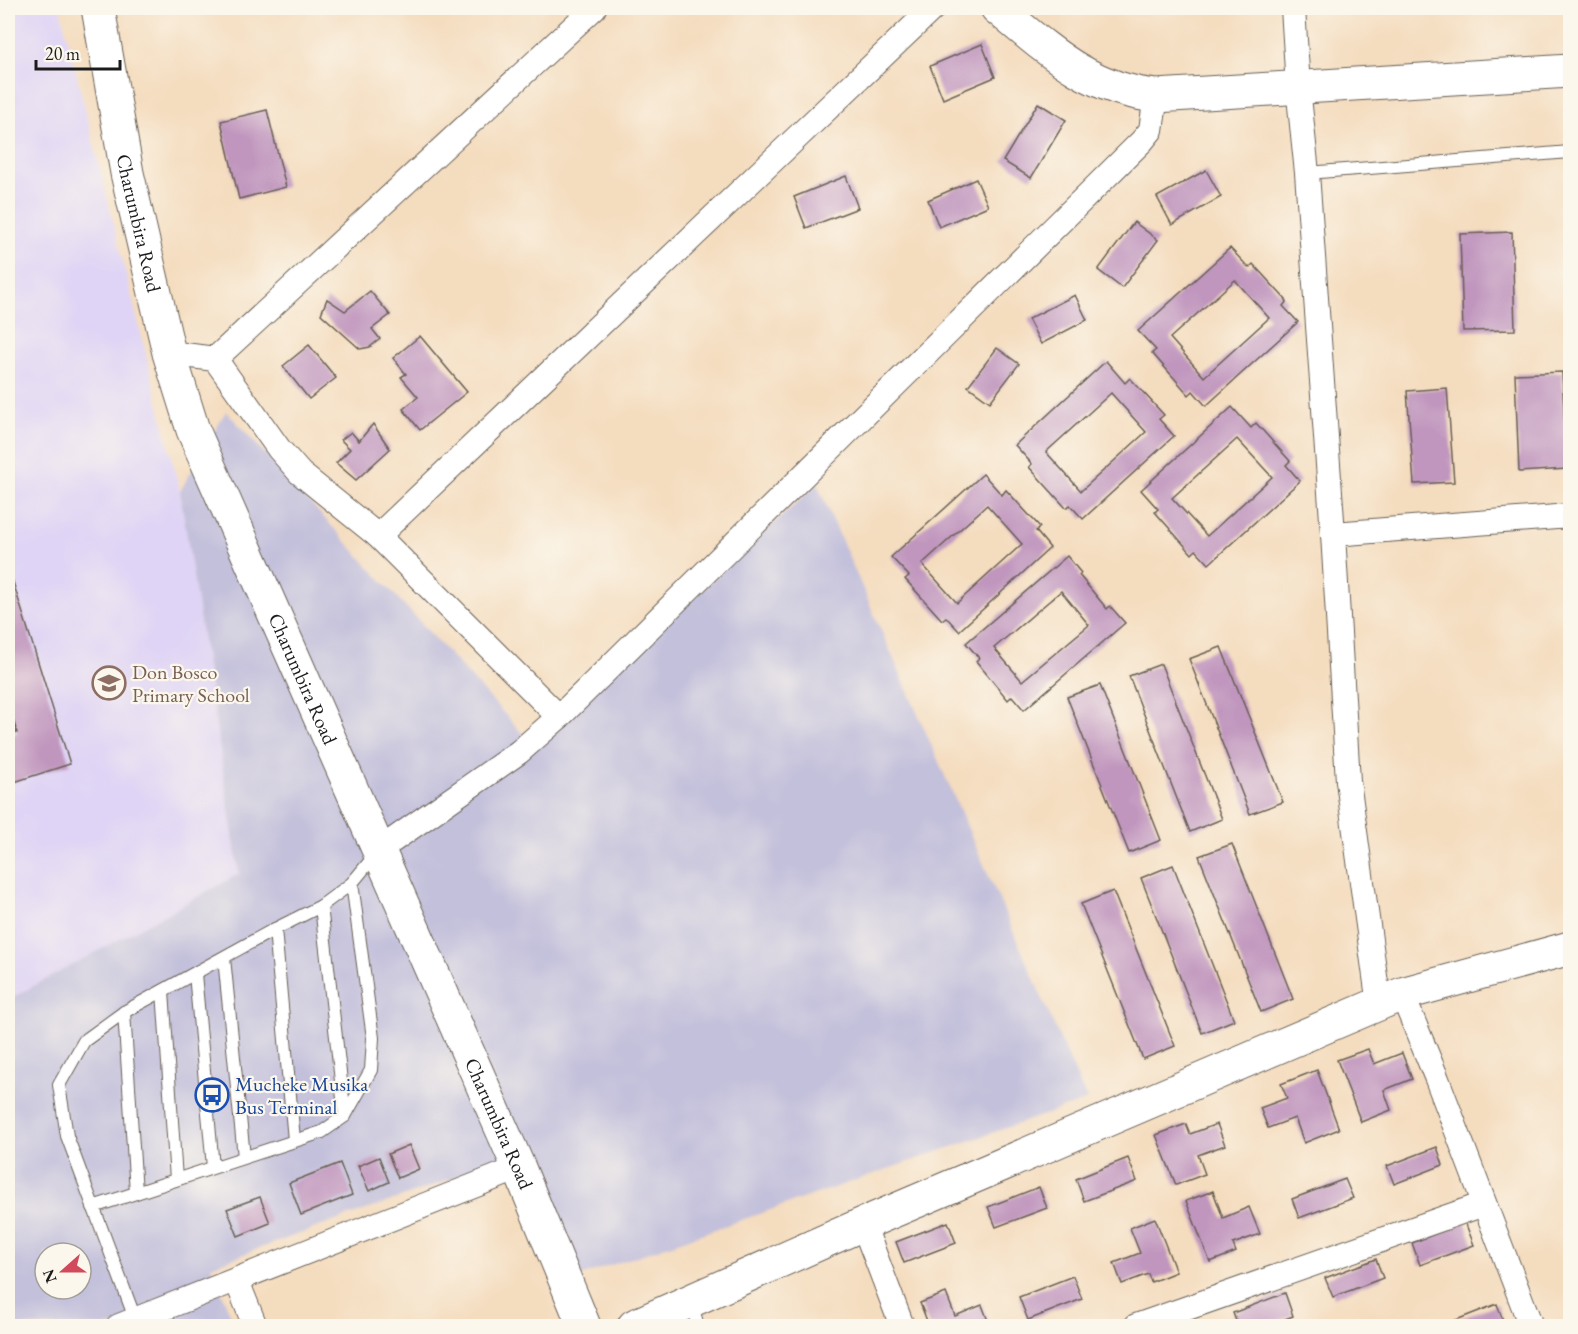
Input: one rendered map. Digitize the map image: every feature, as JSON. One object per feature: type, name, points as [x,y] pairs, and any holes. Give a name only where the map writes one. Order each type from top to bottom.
[{"type":"street","name":"Charumbira Road","points":[[98,8],[127,173],[169,353],[193,430],[519,1168],[584,1326]]},
{"type":"street","points":[[215,359],[594,8]]},
{"type":"street","points":[[378,536],[933,8]]},
{"type":"street","points":[[997,8],[1065,63],[1083,74],[1135,93],[1156,96],[1570,71]]},
{"type":"street","points":[[1293,8],[1333,534],[1347,781],[1390,1000],[1437,1079],[1531,1326]]},
{"type":"street","points":[[379,850],[519,752],[560,717],[1142,141],[1151,130],[1156,96]]},
{"type":"street","points":[[169,353],[215,359],[279,449],[300,473],[378,536],[560,717]]},
{"type":"street","points":[[1333,534],[1570,516]]},
{"type":"street","points":[[634,1326],[694,1314],[863,1224],[1390,1000],[1570,948]]},
{"type":"street","points":[[131,1325],[519,1168]]},
{"type":"street","points":[[1136,1326],[1484,1204]]},
{"type":"street","points":[[863,1224],[902,1326]]},
{"type":"street","points":[[237,1281],[255,1326]]},
{"type":"lane","points":[[1307,173],[1570,152]]},
{"type":"lane","points":[[131,1325],[93,1207],[67,1136],[58,1085],[84,1041],[124,1012],[321,906],[352,883],[379,850]]},
{"type":"lane","points":[[93,1207],[322,1132],[345,1116],[371,1070],[373,1038],[352,883]]},
{"type":"lane","points":[[321,906],[345,1116]]},
{"type":"lane","points":[[275,929],[294,1140]]},
{"type":"lane","points":[[225,958],[244,1157]]},
{"type":"lane","points":[[195,974],[213,1167]]},
{"type":"lane","points":[[163,991],[176,1179]]},
{"type":"lane","points":[[124,1012],[136,1192]]},
{"type":"shaded area","name":"Don Bosco Primary School","points":[[8,8],[60,8],[180,491],[239,875],[8,1000]]},
{"type":"shaded area","points":[[226,411],[533,745],[817,484],[1087,1100],[577,1277],[514,1152],[452,1179],[211,1266],[235,1326],[8,1326],[8,1000],[239,874],[180,491]]},
{"type":"building","points":[[982,44],[995,77],[943,99],[930,66]]},
{"type":"building","points":[[1038,103],[1066,120],[1031,178],[1003,161]]},
{"type":"building","points":[[267,110],[286,187],[239,199],[221,121]]},
{"type":"building","points":[[1206,170],[1221,197],[1172,225],[1157,197]]},
{"type":"building","points":[[846,176],[858,208],[806,228],[794,197]]},
{"type":"building","points":[[976,179],[988,206],[939,227],[928,200]]},
{"type":"building","points":[[1134,222],[1158,240],[1122,288],[1098,270]]},
{"type":"building","points":[[1512,232],[1515,330],[1463,331],[1460,234]]},
{"type":"building","points":[[1230,248],[1249,268],[1253,264],[1287,301],[1283,306],[1298,322],[1206,406],[1193,391],[1189,395],[1152,353],[1156,350],[1138,331]],"holes":[[[1235,280],[1269,318],[1204,377],[1170,338]]]},
{"type":"building","points":[[370,291],[390,315],[372,329],[380,339],[370,347],[360,349],[321,314],[327,299],[345,311]]},
{"type":"building","points":[[1075,295],[1087,320],[1041,344],[1028,319]]},
{"type":"building","points":[[420,336],[467,392],[420,430],[403,409],[418,397],[401,377],[406,374],[393,358]]},
{"type":"building","points":[[309,345],[336,378],[309,399],[283,366]]},
{"type":"building","points":[[997,348],[1019,364],[990,402],[968,386]]},
{"type":"building","points":[[1106,361],[1125,383],[1130,378],[1164,415],[1159,419],[1174,436],[1083,519],[1070,505],[1066,508],[1029,467],[1032,464],[1015,445]],"holes":[[[1111,393],[1146,432],[1081,491],[1046,452]]]},
{"type":"building","points":[[1562,372],[1567,469],[1519,472],[1515,374]]},
{"type":"building","points":[[1447,388],[1454,482],[1414,484],[1407,391]]},
{"type":"building","points":[[1232,407],[1251,428],[1256,423],[1290,461],[1286,465],[1300,481],[1209,564],[1196,550],[1192,554],[1155,512],[1158,509],[1141,490]],"holes":[[[1237,439],[1272,477],[1207,536],[1172,498]]]},
{"type":"building","points":[[373,424],[390,449],[356,480],[336,463],[350,449],[341,440],[351,432],[359,441]]},
{"type":"building","points":[[983,474],[1002,495],[1006,490],[1040,527],[1036,531],[1050,548],[959,631],[946,617],[942,620],[905,579],[909,576],[891,557]],"holes":[[[987,505],[1022,544],[957,603],[922,564]]]},
{"type":"building","points":[[1067,556],[1081,573],[1079,575],[1107,609],[1110,606],[1125,623],[1024,710],[1012,696],[1008,700],[976,661],[979,658],[966,643]],"holes":[[[1061,591],[1089,625],[1022,681],[994,648]]]},
{"type":"building","points":[[8,566],[70,764],[8,784],[8,736],[17,733],[8,701]]},
{"type":"building","points":[[1221,647],[1283,802],[1250,814],[1189,659]]},
{"type":"building","points":[[1161,664],[1222,819],[1190,832],[1129,676]]},
{"type":"building","points":[[1100,685],[1161,840],[1129,853],[1067,697]]},
{"type":"building","points":[[1232,844],[1293,999],[1261,1012],[1199,856]]},
{"type":"building","points":[[1173,865],[1234,1020],[1202,1033],[1141,878]]},
{"type":"building","points":[[1113,891],[1175,1046],[1143,1059],[1081,904]]},
{"type":"building","points":[[1368,1049],[1374,1064],[1402,1053],[1412,1079],[1384,1090],[1391,1110],[1361,1122],[1337,1060]]},
{"type":"building","points":[[1317,1070],[1339,1129],[1304,1143],[1295,1118],[1268,1128],[1260,1108],[1287,1098],[1281,1084]]},
{"type":"building","points":[[1186,1124],[1190,1134],[1217,1124],[1225,1145],[1198,1155],[1205,1174],[1176,1185],[1156,1135]]},
{"type":"building","points":[[409,1145],[419,1169],[398,1178],[388,1154]]},
{"type":"building","points":[[1437,1147],[1443,1165],[1394,1184],[1387,1166]]},
{"type":"building","points":[[379,1157],[389,1182],[369,1191],[358,1166]]},
{"type":"building","points":[[1128,1158],[1137,1181],[1084,1201],[1076,1179]]},
{"type":"building","points":[[340,1163],[352,1195],[301,1215],[289,1183]]},
{"type":"building","points":[[1345,1179],[1353,1198],[1299,1218],[1292,1199]]},
{"type":"building","points":[[1039,1187],[1047,1208],[996,1227],[988,1207]]},
{"type":"building","points":[[1213,1191],[1223,1218],[1249,1207],[1260,1234],[1233,1244],[1236,1252],[1210,1262],[1186,1201]]},
{"type":"building","points":[[260,1197],[270,1223],[238,1236],[227,1209]]},
{"type":"building","points":[[1155,1218],[1176,1272],[1151,1282],[1148,1274],[1122,1284],[1114,1263],[1140,1253],[1130,1228]]},
{"type":"building","points":[[948,1222],[956,1243],[904,1263],[896,1242]]},
{"type":"building","points":[[1465,1222],[1474,1245],[1420,1265],[1412,1243]]},
{"type":"building","points":[[1376,1259],[1383,1278],[1333,1297],[1325,1278]]},
{"type":"building","points":[[1073,1276],[1082,1299],[1028,1320],[1019,1297]]},
{"type":"building","points":[[946,1293],[955,1316],[982,1305],[990,1326],[929,1326],[920,1303]]},
{"type":"building","points":[[1285,1293],[1293,1316],[1267,1326],[1238,1326],[1233,1313]]},
{"type":"building","points":[[1497,1304],[1505,1326],[1447,1326],[1446,1324]]},
{"type":"place","name":"Don Bosco Primary School","points":[[109,683]]},
{"type":"place","name":"Mucheke Musika Bus Terminal","points":[[212,1095]]}]
